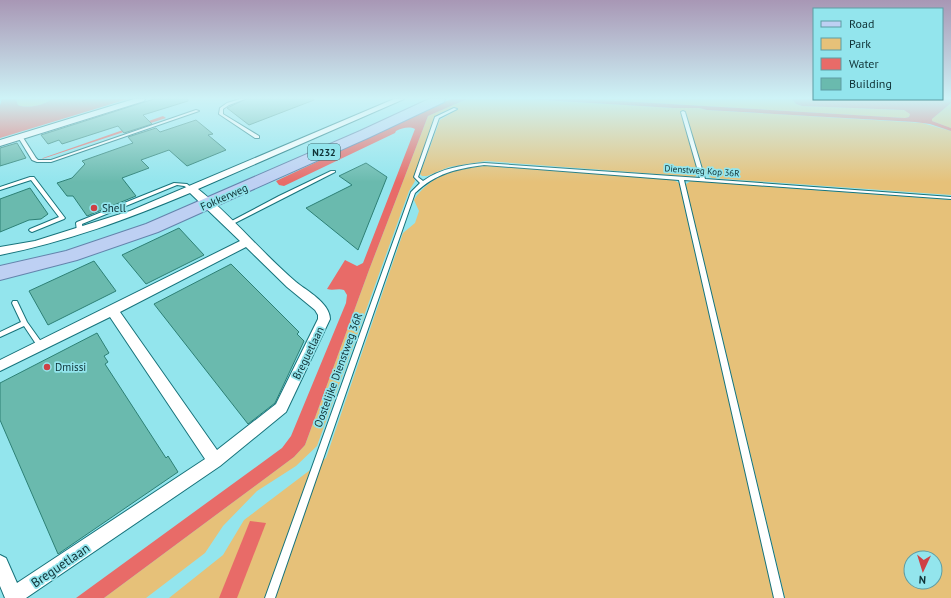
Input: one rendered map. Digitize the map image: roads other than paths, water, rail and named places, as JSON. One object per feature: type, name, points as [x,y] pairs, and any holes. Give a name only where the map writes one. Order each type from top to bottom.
[{"type":"main road","name":"Fokkerweg","points":[[0,273],[111,243],[152,228],[199,196],[355,127]]},
{"type":"main road","name":"Fokkerweg","points":[[1,254],[36,252],[105,232],[370,127]]},
{"type":"street","points":[[0,143],[52,127]]},
{"type":"street","name":"Fokkerweg","points":[[1,254],[80,232],[134,213],[199,196],[342,127]]},
{"type":"street","name":"Breguetlaan","points":[[0,564],[13,596],[215,461],[281,408],[324,319],[324,314],[199,196]]},
{"type":"street","points":[[0,366],[248,242]]},
{"type":"street","points":[[112,310],[215,461]]},
{"type":"lane","points":[[20,137],[34,159],[37,161],[51,160],[150,127]]},
{"type":"lane","points":[[241,127],[257,137]]},
{"type":"lane","points":[[422,183],[416,177],[434,127]]},
{"type":"lane","points":[[687,127],[703,179]]},
{"type":"lane","name":"Dienstweg Kop 36R","points":[[452,169],[490,164],[951,198]]},
{"type":"lane","name":"Oostelijke Dienstweg 36R","points":[[270,598],[413,192],[429,178],[452,169]]},
{"type":"lane","points":[[229,224],[266,206],[290,192],[333,172]]},
{"type":"lane","points":[[0,189],[32,178],[62,218],[32,230]]},
{"type":"lane","points":[[681,178],[779,598]]},
{"type":"lane","points":[[15,303],[25,323],[40,345]]},
{"type":"lane","points":[[0,335],[25,323]]},
{"type":"water","points":[[0,127],[36,127],[0,138]]},
{"type":"water","points":[[132,127],[139,127],[42,159]]},
{"type":"water","points":[[391,127],[424,127],[369,270],[305,445],[294,457],[104,598],[76,598],[282,448],[291,436],[346,303],[347,295],[344,290],[327,289],[345,260],[357,266],[363,263],[415,129],[403,128],[398,130],[395,133],[284,186],[279,185],[276,181]]},
{"type":"water","points":[[939,127],[948,127],[951,128],[951,131]]},
{"type":"water","points":[[250,521],[266,523],[237,598],[219,598]]},
{"type":"place","name":"Shell","points":[[94,208]]},
{"type":"place","name":"Dmissi","points":[[47,367]]}]
